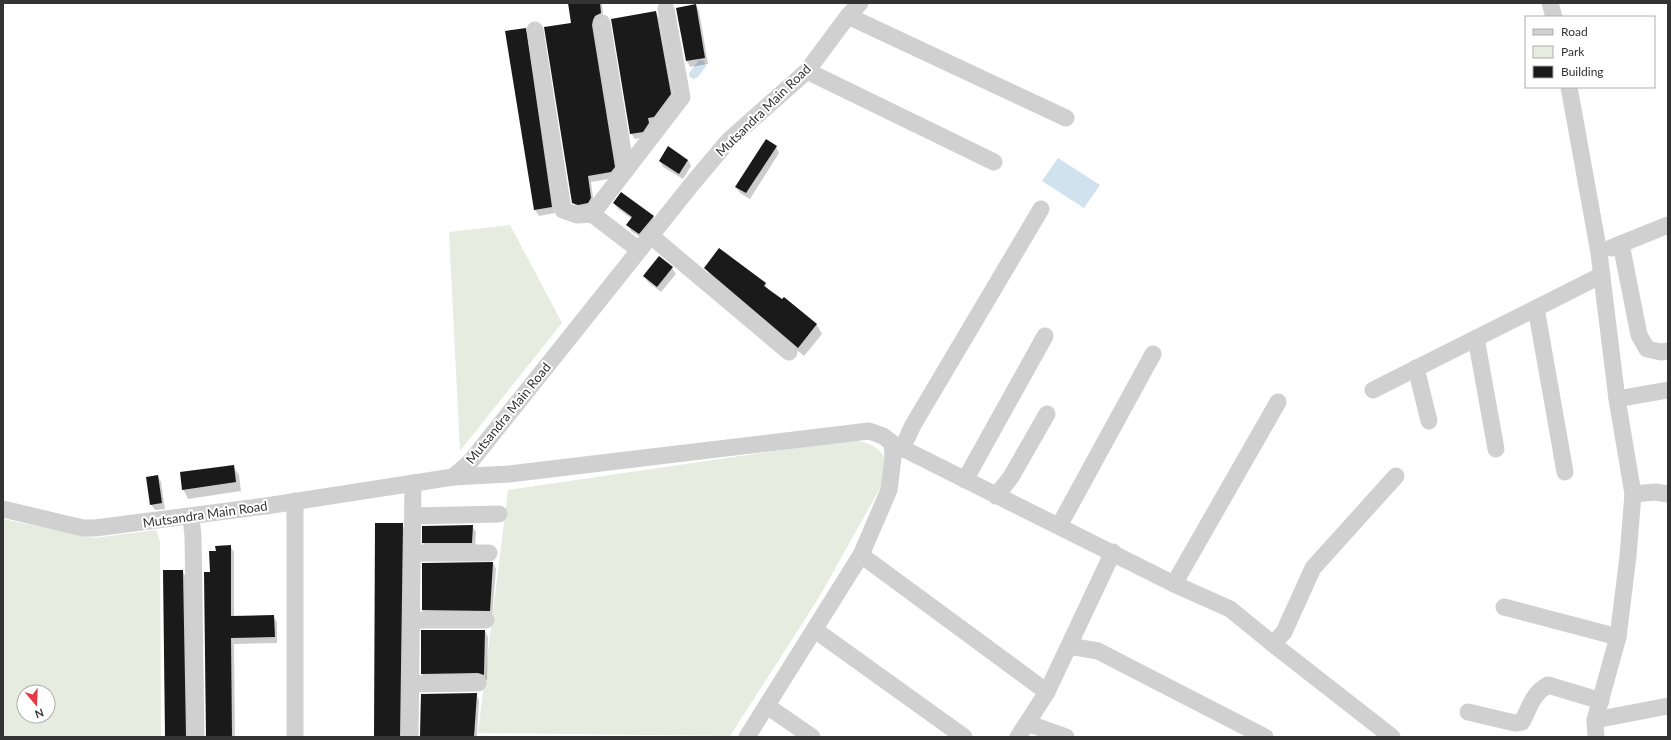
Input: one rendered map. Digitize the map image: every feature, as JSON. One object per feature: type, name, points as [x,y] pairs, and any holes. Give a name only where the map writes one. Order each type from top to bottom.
[{"type":"street","name":"Mutsandra Main Road","points":[[3,509],[83,528],[94,528],[191,517],[453,477],[471,461],[639,250],[729,140],[807,71],[848,16],[860,3]]},
{"type":"street","points":[[1550,3],[1554,16]]},
{"type":"street","points":[[592,214],[682,97],[666,9]]},
{"type":"street","points":[[848,16],[1066,118]]},
{"type":"street","points":[[602,23],[626,170]]},
{"type":"street","points":[[535,30],[563,210],[577,215],[592,214],[639,250]]},
{"type":"street","points":[[807,71],[994,162]]},
{"type":"street","points":[[1569,88],[1599,253],[1617,399],[1633,494],[1628,556],[1618,638],[1595,720],[1596,737]]},
{"type":"street","points":[[747,737],[861,555],[889,490],[897,446],[913,425],[1041,209]]},
{"type":"street","points":[[1599,253],[1668,225]]},
{"type":"street","points":[[651,236],[789,352]]},
{"type":"street","points":[[1621,244],[1639,335],[1647,349],[1661,352],[1668,351]]},
{"type":"street","points":[[1373,390],[1602,275]]},
{"type":"street","points":[[1536,308],[1565,472]]},
{"type":"street","points":[[965,480],[1045,336]]},
{"type":"street","points":[[1476,338],[1496,449]]},
{"type":"street","points":[[1058,526],[1153,354]]},
{"type":"street","points":[[1416,368],[1429,421]]},
{"type":"street","points":[[1617,399],[1668,390]]},
{"type":"street","points":[[1174,584],[1278,402]]},
{"type":"street","points":[[996,496],[1011,477],[1047,414]]},
{"type":"street","points":[[453,477],[509,474],[869,431],[883,436],[897,446],[996,496],[1113,552],[1174,584],[1230,609],[1392,737]]},
{"type":"street","points":[[1273,644],[1284,632],[1313,568],[1396,476]]},
{"type":"street","points":[[410,737],[413,483]]},
{"type":"street","points":[[1633,494],[1655,492],[1668,494]]},
{"type":"street","points":[[295,501],[295,737]]},
{"type":"street","points":[[413,516],[499,514]]},
{"type":"street","points":[[191,517],[193,536],[196,737]]},
{"type":"street","points":[[1066,737],[1022,730],[1047,692],[1113,552]]},
{"type":"street","points":[[412,553],[489,553]]},
{"type":"street","points":[[861,555],[1047,692]]},
{"type":"street","points":[[1504,607],[1618,638]]},
{"type":"street","points":[[411,620],[486,620]]},
{"type":"street","points":[[815,630],[964,737]]},
{"type":"street","points":[[1069,646],[1098,652],[1265,737]]},
{"type":"street","points":[[410,684],[478,683]]},
{"type":"street","points":[[1468,712],[1514,723],[1522,722],[1530,704],[1539,690],[1548,685],[1601,701]]},
{"type":"street","points":[[767,706],[812,737]]},
{"type":"street","points":[[1595,720],[1668,706]]},
{"type":"green space","points":[[510,225],[562,323],[460,451],[449,232]]},
{"type":"green space","points":[[849,440],[867,443],[882,453],[886,464],[883,483],[818,599],[730,736],[478,733],[508,490]]},
{"type":"green space","points":[[3,519],[94,538],[156,530],[160,542],[161,737],[3,737]]},
{"type":"water","points":[[699,60],[704,61],[706,66],[698,77],[693,79],[689,76],[689,73]]},
{"type":"water","points":[[1058,158],[1100,185],[1084,208],[1042,181]]},
{"type":"building","points":[[568,3],[600,3],[601,13],[595,16],[592,25],[615,167],[611,172],[588,176],[591,198],[588,203],[578,205],[572,203],[544,27],[571,23]]},
{"type":"building","points":[[696,4],[705,58],[686,61],[676,8]]},
{"type":"building","points":[[656,11],[671,94],[654,117],[648,118],[649,123],[643,132],[630,134],[611,19]]},
{"type":"building","points":[[526,28],[552,207],[534,210],[505,31]]},
{"type":"building","points":[[766,139],[777,146],[746,193],[735,187]]},
{"type":"building","points":[[668,146],[688,160],[679,174],[659,161]]},
{"type":"building","points":[[621,192],[654,216],[639,234],[626,225],[632,217],[613,203]]},
{"type":"building","points":[[719,248],[766,283],[764,286],[782,299],[784,297],[817,324],[798,348],[704,268]]},
{"type":"building","points":[[659,256],[673,267],[657,287],[643,276]]},
{"type":"building","points":[[234,465],[236,482],[182,490],[180,472]]},
{"type":"building","points":[[158,475],[162,503],[150,505],[146,477]]},
{"type":"building","points":[[375,523],[403,523],[400,737],[374,737]]},
{"type":"building","points":[[473,525],[472,543],[422,543],[422,526]]},
{"type":"building","points":[[231,545],[231,616],[274,615],[275,637],[231,638],[232,737],[206,737],[204,572],[210,572],[209,551],[216,551],[215,546]]},
{"type":"building","points":[[493,562],[490,611],[422,610],[422,563]]},
{"type":"building","points":[[163,570],[183,570],[186,737],[165,737]]},
{"type":"building","points":[[421,630],[485,630],[484,675],[478,673],[421,674]]},
{"type":"building","points":[[477,693],[474,737],[420,737],[421,694]]}]
